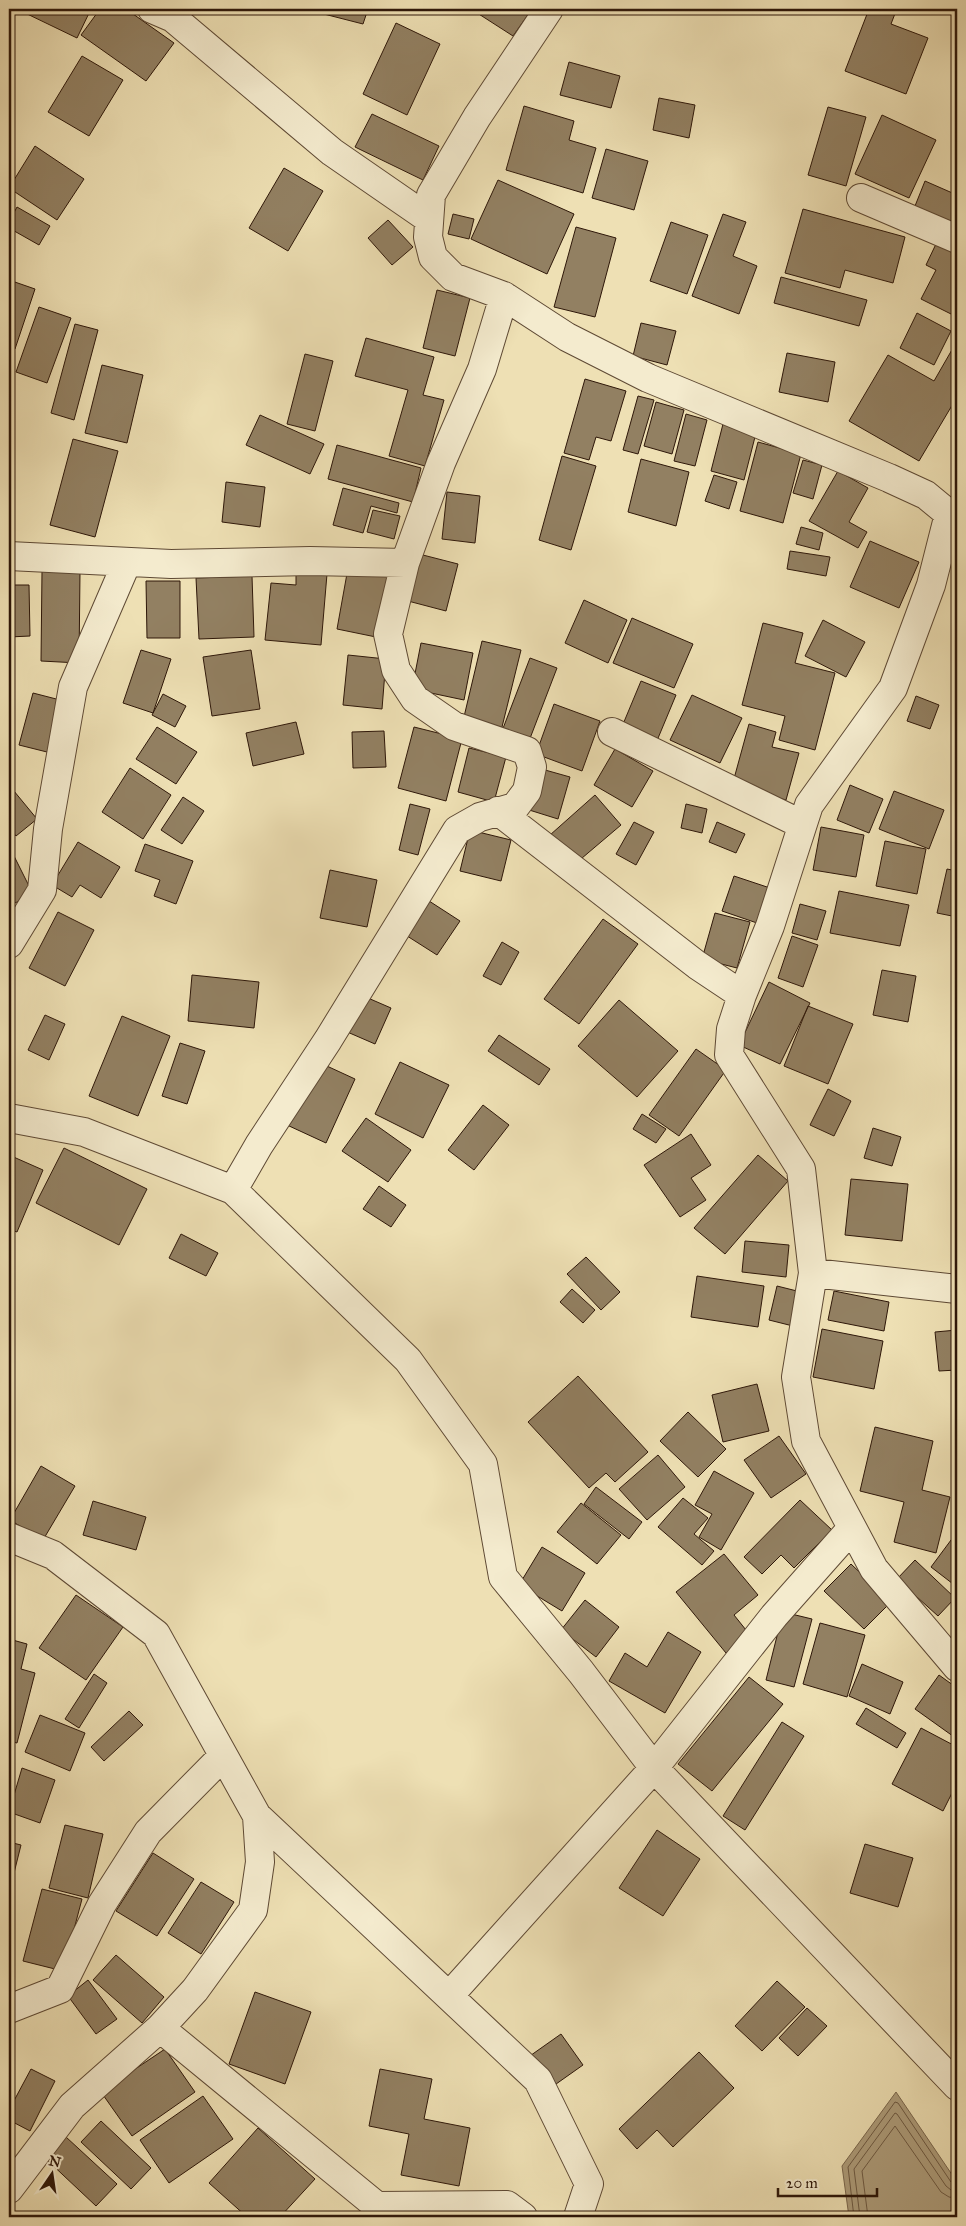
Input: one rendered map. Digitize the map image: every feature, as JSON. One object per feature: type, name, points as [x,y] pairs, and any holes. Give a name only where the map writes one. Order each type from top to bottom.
[{"type":"street","points":[[152,9],[173,18],[332,152],[429,219]]},
{"type":"street","points":[[549,9],[477,117],[431,194],[428,237],[433,257],[453,277],[504,296],[567,337],[648,378],[897,482],[954,510],[931,585],[893,688],[809,805],[801,824],[770,926],[742,995],[731,1029],[729,1055],[801,1169],[813,1273],[796,1377],[806,1441],[874,1569],[957,1667]]},
{"type":"street","points":[[861,198],[957,238]]},
{"type":"street","points":[[233,1190],[259,1145],[328,1040],[457,830],[480,817],[515,807],[527,791],[532,767],[527,751],[454,726],[414,699],[396,670],[388,634],[405,564],[441,463],[482,369],[504,296]]},
{"type":"street","points":[[9,556],[171,564],[310,561],[405,564]]},
{"type":"street","points":[[9,944],[42,890],[48,829],[73,687],[127,562]]},
{"type":"street","points":[[612,732],[801,824]]},
{"type":"street","points":[[498,811],[697,965],[742,995]]},
{"type":"street","points":[[9,1118],[84,1132],[233,1190],[401,1353],[483,1464],[504,1577],[581,1672],[654,1768],[957,2086]]},
{"type":"street","points":[[813,1273],[957,1289]]},
{"type":"street","points":[[449,1996],[654,1768],[774,1616],[852,1528]]},
{"type":"street","points":[[9,1537],[53,1555],[156,1634],[257,1816],[538,2080],[589,2184],[578,2217]]},
{"type":"street","points":[[9,2010],[60,1989],[102,1904],[148,1832],[223,1756]]},
{"type":"street","points":[[9,2189],[72,2106],[160,2028],[195,1990],[253,1910],[260,1862],[257,1816]]},
{"type":"street","points":[[160,2028],[377,2206],[507,2205],[523,2217]]},
{"type":"water","points":[[896,2092],[957,2182],[957,2217],[849,2217],[842,2166]]},
{"type":"building","points":[[22,9],[91,9],[77,38],[21,11]]},
{"type":"building","points":[[100,9],[126,9],[174,43],[146,81],[81,35]]},
{"type":"building","points":[[321,9],[368,9],[363,24],[320,13]]},
{"type":"building","points":[[471,9],[532,9],[513,36]]},
{"type":"building","points":[[869,9],[896,11],[891,24],[928,38],[906,94],[845,71]]},
{"type":"building","points":[[396,23],[440,44],[407,115],[363,94]]},
{"type":"building","points":[[82,56],[123,80],[89,136],[48,112]]},
{"type":"building","points":[[569,62],[620,76],[611,108],[560,95]]},
{"type":"building","points":[[659,98],[695,105],[689,138],[653,130]]},
{"type":"building","points":[[524,106],[574,121],[569,140],[596,148],[583,193],[506,170]]},
{"type":"building","points":[[828,107],[866,117],[846,186],[808,175]]},
{"type":"building","points":[[372,114],[439,146],[423,180],[355,147]]},
{"type":"building","points":[[882,115],[936,140],[909,198],[855,174]]},
{"type":"building","points":[[35,146],[84,179],[57,220],[9,188]]},
{"type":"building","points":[[606,149],[648,161],[634,210],[592,198]]},
{"type":"building","points":[[284,168],[323,191],[288,251],[249,228]]},
{"type":"building","points":[[498,180],[574,214],[547,274],[471,239]]},
{"type":"building","points":[[925,181],[957,195],[957,229],[913,211]]},
{"type":"building","points":[[17,207],[50,226],[39,245],[9,228],[9,222]]},
{"type":"building","points":[[803,209],[905,237],[893,283],[845,270],[840,288],[785,273]]},
{"type":"building","points":[[453,214],[474,219],[469,239],[448,234]]},
{"type":"building","points":[[723,214],[746,222],[733,256],[757,266],[739,314],[692,296]]},
{"type":"building","points":[[388,220],[413,247],[392,265],[368,238]]},
{"type":"building","points":[[671,222],[708,235],[687,294],[650,281]]},
{"type":"building","points":[[576,227],[616,238],[595,317],[554,307]]},
{"type":"building","points":[[936,244],[957,254],[957,317],[921,299],[936,270],[926,265]]},
{"type":"building","points":[[781,277],[867,300],[859,326],[774,303]]},
{"type":"building","points":[[9,280],[35,289],[15,349],[9,347]]},
{"type":"building","points":[[437,290],[470,298],[455,356],[423,348]]},
{"type":"building","points":[[39,307],[71,318],[47,383],[16,372]]},
{"type":"building","points":[[917,313],[951,331],[934,365],[900,348]]},
{"type":"building","points":[[641,323],[676,331],[667,365],[633,356]]},
{"type":"building","points":[[75,324],[98,330],[74,420],[51,413]]},
{"type":"building","points":[[366,338],[434,357],[423,395],[444,400],[425,466],[389,456],[408,390],[355,376]]},
{"type":"building","points":[[957,341],[957,397],[919,461],[849,421],[888,355],[934,381]]},
{"type":"building","points":[[787,353],[835,362],[828,402],[779,392]]},
{"type":"building","points":[[305,354],[333,361],[315,431],[287,424]]},
{"type":"building","points":[[102,365],[143,375],[127,443],[85,433]]},
{"type":"building","points":[[585,379],[626,391],[611,441],[596,437],[589,460],[564,453]]},
{"type":"building","points":[[638,396],[654,400],[638,454],[623,450]]},
{"type":"building","points":[[656,402],[684,410],[672,454],[644,446]]},
{"type":"building","points":[[686,414],[707,420],[695,466],[674,461]]},
{"type":"building","points":[[260,415],[324,444],[310,474],[246,445]]},
{"type":"building","points":[[723,424],[756,433],[744,480],[711,471]]},
{"type":"building","points":[[73,439],[118,451],[95,537],[50,525]]},
{"type":"building","points":[[758,442],[801,454],[783,523],[740,511]]},
{"type":"building","points":[[337,445],[421,468],[413,502],[328,479]]},
{"type":"building","points":[[562,456],[596,466],[571,550],[539,540]]},
{"type":"building","points":[[641,459],[689,472],[676,526],[628,512]]},
{"type":"building","points":[[803,460],[822,465],[813,499],[793,493]]},
{"type":"building","points":[[838,471],[868,488],[849,522],[867,532],[858,548],[809,521]]},
{"type":"building","points":[[714,475],[737,482],[729,509],[705,501]]},
{"type":"building","points":[[226,482],[265,487],[260,527],[222,522]]},
{"type":"building","points":[[343,488],[399,503],[397,513],[371,506],[363,533],[333,525]]},
{"type":"building","points":[[447,492],[480,496],[475,543],[442,539]]},
{"type":"building","points":[[373,510],[400,516],[394,539],[367,532]]},
{"type":"building","points":[[801,527],[823,533],[819,550],[796,544]]},
{"type":"building","points":[[870,541],[919,562],[899,608],[850,587]]},
{"type":"building","points":[[790,551],[830,557],[826,576],[787,569]]},
{"type":"building","points":[[419,554],[458,564],[446,611],[408,601]]},
{"type":"building","points":[[348,568],[388,575],[376,637],[337,629]]},
{"type":"building","points":[[42,571],[80,572],[79,663],[41,661]]},
{"type":"building","points":[[296,571],[327,574],[321,645],[265,640],[271,583],[296,585]]},
{"type":"building","points":[[252,576],[254,637],[199,639],[196,578]]},
{"type":"building","points":[[146,581],[180,581],[180,638],[147,638]]},
{"type":"building","points":[[9,585],[29,585],[30,636],[9,637]]},
{"type":"building","points":[[584,600],[627,620],[608,663],[565,643]]},
{"type":"building","points":[[632,618],[693,644],[674,688],[613,663]]},
{"type":"building","points":[[823,620],[865,642],[846,677],[805,656]]},
{"type":"building","points":[[763,623],[803,633],[795,663],[835,673],[815,750],[779,740],[785,716],[742,705]]},
{"type":"building","points":[[482,641],[521,650],[501,731],[463,721]]},
{"type":"building","points":[[421,643],[473,653],[464,700],[412,689]]},
{"type":"building","points":[[141,650],[171,659],[153,713],[123,703]]},
{"type":"building","points":[[251,650],[260,709],[212,716],[203,657]]},
{"type":"building","points":[[348,655],[386,659],[382,709],[343,705]]},
{"type":"building","points":[[530,658],[557,668],[529,741],[502,731]]},
{"type":"building","points":[[641,681],[676,695],[656,743],[621,729]]},
{"type":"building","points":[[33,693],[64,701],[51,753],[19,745]]},
{"type":"building","points":[[163,694],[186,706],[175,727],[152,715]]},
{"type":"building","points":[[692,695],[742,718],[720,763],[670,740]]},
{"type":"building","points":[[916,696],[939,705],[930,729],[907,721]]},
{"type":"building","points":[[554,704],[600,721],[582,771],[536,754]]},
{"type":"building","points":[[296,722],[304,754],[253,766],[246,733]]},
{"type":"building","points":[[749,724],[776,732],[772,747],[799,753],[786,800],[732,786]]},
{"type":"building","points":[[157,727],[197,752],[176,784],[136,759]]},
{"type":"building","points":[[414,727],[462,739],[446,801],[398,788]]},
{"type":"building","points":[[384,731],[386,767],[353,768],[352,732]]},
{"type":"building","points":[[469,748],[506,757],[494,802],[458,792]]},
{"type":"building","points":[[615,749],[653,771],[632,807],[594,785]]},
{"type":"building","points":[[130,768],[171,795],[143,839],[102,812]]},
{"type":"building","points":[[538,768],[570,777],[558,819],[526,809]]},
{"type":"building","points":[[9,785],[37,819],[16,836],[9,827]]},
{"type":"building","points":[[850,785],[883,799],[869,833],[837,820]]},
{"type":"building","points":[[894,791],[944,810],[929,849],[879,829]]},
{"type":"building","points":[[595,795],[621,825],[575,864],[550,835]]},
{"type":"building","points":[[183,797],[204,811],[182,844],[161,830]]},
{"type":"building","points":[[410,804],[430,809],[418,855],[399,850]]},
{"type":"building","points":[[686,804],[707,809],[702,833],[681,828]]},
{"type":"building","points":[[634,822],[654,832],[636,865],[616,854]]},
{"type":"building","points":[[717,822],[745,834],[736,853],[709,842]]},
{"type":"building","points":[[821,827],[864,835],[856,877],[813,870]]},
{"type":"building","points":[[470,830],[511,840],[501,881],[460,871]]},
{"type":"building","points":[[885,841],[926,849],[917,894],[876,886]]},
{"type":"building","points":[[78,842],[120,867],[101,898],[80,885],[72,897],[52,885]]},
{"type":"building","points":[[145,844],[193,861],[176,904],[154,896],[160,880],[135,871]]},
{"type":"building","points":[[9,846],[33,894],[9,906]]},
{"type":"building","points":[[947,869],[957,871],[957,917],[937,913]]},
{"type":"building","points":[[330,870],[377,880],[367,927],[320,918]]},
{"type":"building","points":[[734,876],[770,888],[757,923],[722,911]]},
{"type":"building","points":[[839,891],[909,905],[900,946],[830,933]]},
{"type":"building","points":[[426,899],[460,921],[437,955],[404,934]]},
{"type":"building","points":[[800,904],[826,911],[817,940],[792,933]]},
{"type":"building","points":[[58,912],[94,930],[65,986],[29,968]]},
{"type":"building","points":[[715,913],[750,922],[737,968],[702,959]]},
{"type":"building","points":[[603,919],[638,944],[579,1024],[544,999]]},
{"type":"building","points":[[792,936],[818,945],[803,987],[778,978]]},
{"type":"building","points":[[502,942],[519,952],[501,985],[483,976]]},
{"type":"building","points":[[882,970],[916,976],[908,1022],[873,1015]]},
{"type":"building","points":[[192,975],[259,982],[254,1028],[188,1021]]},
{"type":"building","points":[[769,982],[810,1003],[780,1064],[739,1045]]},
{"type":"building","points":[[361,995],[391,1008],[375,1044],[345,1031]]},
{"type":"building","points":[[619,1000],[678,1051],[637,1097],[578,1046]]},
{"type":"building","points":[[808,1006],[853,1024],[828,1084],[784,1066]]},
{"type":"building","points":[[45,1015],[65,1024],[49,1060],[28,1050]]},
{"type":"building","points":[[122,1016],[170,1036],[138,1116],[89,1096]]},
{"type":"building","points":[[499,1035],[550,1069],[539,1085],[488,1051]]},
{"type":"building","points":[[180,1043],[205,1051],[187,1104],[162,1096]]},
{"type":"building","points":[[696,1049],[726,1070],[679,1136],[649,1115]]},
{"type":"building","points":[[316,1061],[355,1079],[326,1143],[287,1125]]},
{"type":"building","points":[[400,1062],[449,1085],[423,1138],[375,1114]]},
{"type":"building","points":[[828,1089],[851,1101],[834,1136],[810,1125]]},
{"type":"building","points":[[483,1105],[509,1125],[474,1170],[448,1150]]},
{"type":"building","points":[[642,1114],[666,1129],[656,1143],[633,1129]]},
{"type":"building","points":[[366,1118],[411,1150],[388,1182],[342,1151]]},
{"type":"building","points":[[873,1128],[901,1137],[892,1166],[864,1158]]},
{"type":"building","points":[[691,1134],[711,1165],[691,1178],[706,1200],[680,1217],[644,1165]]},
{"type":"building","points":[[64,1148],[147,1189],[119,1245],[36,1203]]},
{"type":"building","points":[[9,1155],[43,1170],[17,1232],[9,1229]]},
{"type":"building","points":[[758,1155],[788,1181],[725,1254],[694,1228]]},
{"type":"building","points":[[851,1179],[908,1184],[902,1241],[845,1235]]},
{"type":"building","points":[[379,1186],[406,1205],[391,1227],[363,1209]]},
{"type":"building","points":[[181,1234],[218,1253],[206,1276],[169,1258]]},
{"type":"building","points":[[745,1241],[789,1245],[786,1277],[742,1272]]},
{"type":"building","points":[[586,1257],[620,1292],[601,1310],[567,1274]]},
{"type":"building","points":[[697,1276],[764,1286],[758,1327],[691,1317]]},
{"type":"building","points":[[777,1286],[801,1292],[793,1326],[769,1320]]},
{"type":"building","points":[[572,1289],[595,1310],[583,1323],[560,1302]]},
{"type":"building","points":[[834,1291],[889,1302],[884,1331],[828,1320]]},
{"type":"building","points":[[822,1329],[883,1341],[874,1389],[813,1377]]},
{"type":"building","points":[[957,1330],[957,1370],[939,1371],[935,1332]]},
{"type":"building","points":[[578,1376],[648,1452],[615,1482],[606,1473],[589,1488],[528,1422]]},
{"type":"building","points":[[757,1384],[769,1431],[723,1442],[712,1395]]},
{"type":"building","points":[[688,1412],[726,1449],[698,1477],[660,1441]]},
{"type":"building","points":[[875,1427],[933,1441],[922,1490],[950,1497],[936,1553],[894,1542],[904,1502],[860,1491]]},
{"type":"building","points":[[779,1436],[806,1474],[771,1498],[744,1460]]},
{"type":"building","points":[[658,1455],[685,1487],[647,1520],[619,1489]]},
{"type":"building","points":[[41,1466],[75,1486],[43,1540],[10,1520]]},
{"type":"building","points":[[714,1471],[754,1493],[721,1550],[699,1537],[712,1514],[695,1505]]},
{"type":"building","points":[[596,1487],[642,1522],[629,1539],[584,1504]]},
{"type":"building","points":[[683,1498],[708,1518],[694,1534],[714,1551],[702,1565],[658,1527]]},
{"type":"building","points":[[800,1500],[832,1530],[794,1568],[781,1555],[762,1574],[744,1557]]},
{"type":"building","points":[[93,1501],[146,1517],[136,1550],[83,1535]]},
{"type":"building","points":[[581,1503],[621,1535],[597,1564],[557,1532]]},
{"type":"building","points":[[957,1532],[957,1587],[931,1567]]},
{"type":"building","points":[[542,1547],[585,1573],[562,1611],[519,1585]]},
{"type":"building","points":[[724,1554],[758,1595],[734,1615],[750,1635],[726,1653],[676,1592]]},
{"type":"building","points":[[915,1560],[955,1598],[938,1616],[897,1579]]},
{"type":"building","points":[[851,1564],[891,1602],[864,1629],[824,1591]]},
{"type":"building","points":[[76,1595],[123,1627],[86,1680],[39,1648]]},
{"type":"building","points":[[585,1600],[619,1627],[596,1657],[561,1630]]},
{"type":"building","points":[[783,1612],[812,1619],[794,1687],[766,1680]]},
{"type":"building","points":[[820,1623],[865,1635],[847,1697],[803,1684]]},
{"type":"building","points":[[668,1632],[701,1652],[665,1713],[609,1681],[625,1653],[647,1667]]},
{"type":"building","points":[[9,1639],[27,1644],[21,1669],[35,1673],[17,1743],[9,1741]]},
{"type":"building","points":[[862,1664],[903,1682],[890,1714],[849,1696]]},
{"type":"building","points":[[94,1674],[107,1683],[79,1728],[65,1719]]},
{"type":"building","points":[[939,1675],[957,1688],[957,1739],[915,1709]]},
{"type":"building","points":[[749,1677],[783,1704],[712,1791],[678,1764]]},
{"type":"building","points":[[866,1708],[906,1733],[897,1748],[856,1724]]},
{"type":"building","points":[[129,1711],[143,1725],[104,1761],[91,1747]]},
{"type":"building","points":[[40,1715],[85,1733],[70,1771],[25,1752]]},
{"type":"building","points":[[782,1722],[804,1736],[745,1830],[723,1816]]},
{"type":"building","points":[[921,1728],[957,1747],[957,1783],[943,1811],[892,1784]]},
{"type":"building","points":[[22,1768],[55,1780],[40,1823],[9,1812]]},
{"type":"building","points":[[65,1825],[103,1834],[88,1898],[49,1888]]},
{"type":"building","points":[[657,1830],[700,1859],[663,1916],[619,1888]]},
{"type":"building","points":[[9,1842],[21,1845],[11,1885],[9,1884]]},
{"type":"building","points":[[865,1844],[913,1858],[898,1907],[850,1893]]},
{"type":"building","points":[[153,1853],[194,1879],[157,1936],[116,1911]]},
{"type":"building","points":[[201,1882],[234,1902],[201,1954],[168,1933]]},
{"type":"building","points":[[42,1889],[82,1899],[63,1971],[23,1961]]},
{"type":"building","points":[[116,1955],[164,1997],[142,2023],[93,1980]]},
{"type":"building","points":[[88,1980],[117,2019],[96,2034],[68,1996]]},
{"type":"building","points":[[777,1981],[805,2007],[762,2051],[735,2026]]},
{"type":"building","points":[[255,1992],[311,2012],[285,2084],[229,2064]]},
{"type":"building","points":[[807,2008],[827,2026],[798,2056],[779,2038]]},
{"type":"building","points":[[561,2034],[583,2065],[549,2089],[527,2058]]},
{"type":"building","points":[[165,2049],[195,2092],[132,2136],[101,2092]]},
{"type":"building","points":[[699,2052],[734,2088],[673,2147],[657,2130],[637,2149],[619,2129]]},
{"type":"building","points":[[31,2069],[55,2081],[30,2131],[9,2120],[9,2110]]},
{"type":"building","points":[[380,2069],[432,2079],[424,2119],[470,2128],[459,2186],[401,2175],[409,2134],[369,2126]]},
{"type":"building","points":[[203,2096],[233,2139],[169,2183],[140,2140]]},
{"type":"building","points":[[101,2121],[151,2168],[131,2189],[81,2142]]},
{"type":"building","points":[[258,2128],[315,2179],[280,2217],[247,2217],[209,2183]]},
{"type":"building","points":[[66,2137],[117,2184],[96,2206],[46,2159]]}]
